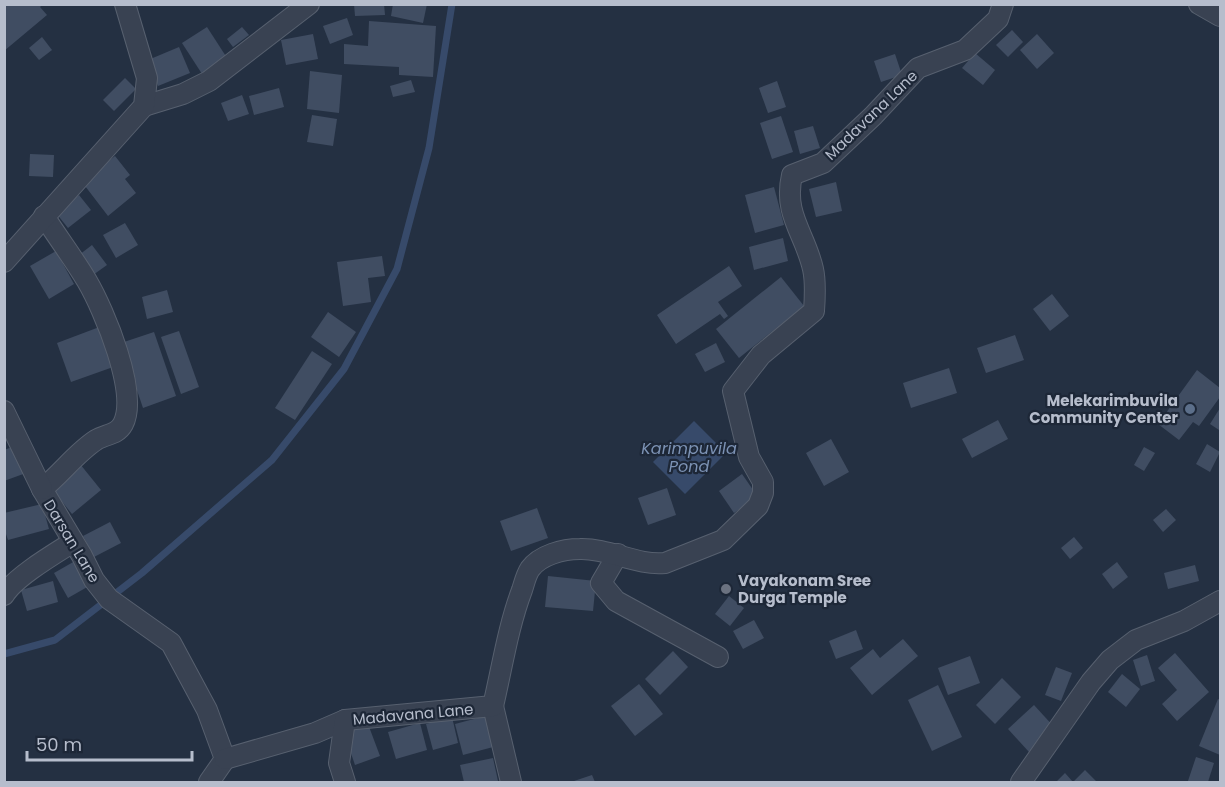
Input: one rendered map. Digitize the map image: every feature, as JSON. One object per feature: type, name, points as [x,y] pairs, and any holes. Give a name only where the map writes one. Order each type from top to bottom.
[{"type":"street","points":[[125,4],[147,78],[144,106]]},
{"type":"street","points":[[4,261],[144,106],[183,94],[209,81],[309,4]]},
{"type":"street","name":"Madavana Lane","points":[[225,759],[315,733],[345,720],[493,706],[516,605],[529,570],[538,561],[550,555],[579,549],[618,554],[656,564],[674,561],[723,540],[758,506],[763,493],[763,482],[749,457],[733,391],[761,355],[814,311],[813,269],[790,209],[788,191],[792,175],[823,163],[873,116],[918,68],[965,50],[998,20],[1004,4]]},
{"type":"street","points":[[1199,4],[1221,16]]},
{"type":"street","name":"Darsan Lane","points":[[44,216],[88,283],[111,332],[126,388],[128,412],[117,432],[97,440],[42,489],[94,580],[111,601],[171,643],[207,710],[225,759]]},
{"type":"street","points":[[4,411],[42,489]]},
{"type":"street","points":[[4,596],[8,589],[35,567],[73,542]]},
{"type":"street","points":[[618,554],[601,583],[616,601],[718,657]]},
{"type":"street","points":[[1021,783],[1091,682],[1110,660],[1136,640],[1184,621],[1221,601]]},
{"type":"street","points":[[493,706],[511,783]]},
{"type":"street","points":[[345,720],[339,763],[345,783]]},
{"type":"street","points":[[209,783],[225,759]]},
{"type":"water","name":"Karimpuvila Pond","points":[[694,421],[726,453],[685,494],[653,462]]},
{"type":"building","points":[[7,4],[43,4],[40,7],[47,15],[4,51],[4,7]]},
{"type":"building","points":[[354,4],[384,4],[385,15],[355,16]]},
{"type":"building","points":[[393,4],[427,4],[423,23],[391,16]]},
{"type":"building","points":[[347,18],[353,35],[330,44],[323,26]]},
{"type":"building","points":[[369,21],[436,26],[433,77],[399,75],[399,67],[344,64],[344,44],[368,46]]},
{"type":"building","points":[[207,27],[229,61],[204,77],[182,43]]},
{"type":"building","points":[[242,27],[249,35],[233,47],[227,39]]},
{"type":"building","points":[[1012,30],[1023,42],[1008,57],[996,45]]},
{"type":"building","points":[[313,34],[318,59],[286,65],[281,40]]},
{"type":"building","points":[[1037,34],[1054,53],[1037,69],[1020,50]]},
{"type":"building","points":[[42,37],[52,50],[39,60],[29,48]]},
{"type":"building","points":[[179,47],[190,73],[158,86],[148,60]]},
{"type":"building","points":[[975,53],[995,70],[983,85],[962,68]]},
{"type":"building","points":[[895,54],[902,75],[881,82],[874,61]]},
{"type":"building","points":[[310,71],[342,75],[339,113],[307,109]]},
{"type":"building","points":[[125,78],[136,89],[114,111],[103,100]]},
{"type":"building","points":[[411,80],[415,92],[393,97],[390,86]]},
{"type":"building","points":[[777,81],[786,107],[768,113],[759,88]]},
{"type":"building","points":[[279,88],[284,107],[254,115],[249,96]]},
{"type":"building","points":[[242,95],[249,114],[228,121],[221,103]]},
{"type":"building","points":[[312,115],[337,119],[333,146],[307,142]]},
{"type":"building","points":[[781,116],[793,152],[772,159],[760,123]]},
{"type":"building","points":[[813,126],[820,148],[800,154],[794,131]]},
{"type":"building","points":[[30,154],[54,155],[53,177],[29,176]]},
{"type":"building","points":[[115,156],[130,175],[125,179],[136,193],[108,216],[82,182]]},
{"type":"building","points":[[836,182],[842,211],[816,217],[809,189]]},
{"type":"building","points":[[774,187],[784,225],[755,233],[745,195]]},
{"type":"building","points":[[79,195],[91,210],[68,228],[56,213]]},
{"type":"building","points":[[125,223],[138,245],[116,258],[103,235]]},
{"type":"building","points":[[783,238],[788,261],[754,270],[749,247]]},
{"type":"building","points":[[92,245],[107,265],[93,275],[79,255]]},
{"type":"building","points":[[56,251],[74,284],[49,299],[30,266]]},
{"type":"building","points":[[382,256],[385,276],[368,278],[371,302],[343,306],[337,262]]},
{"type":"building","points":[[729,266],[742,286],[718,302],[728,316],[724,319],[720,314],[676,344],[657,315]]},
{"type":"building","points":[[781,277],[804,306],[739,358],[716,329]]},
{"type":"building","points":[[167,290],[173,312],[147,319],[142,297]]},
{"type":"building","points":[[1052,294],[1069,316],[1050,331],[1033,309]]},
{"type":"building","points":[[328,312],[356,332],[339,357],[311,337]]},
{"type":"building","points":[[102,326],[116,366],[71,382],[57,343]]},
{"type":"building","points":[[179,331],[199,387],[181,394],[161,337]]},
{"type":"building","points":[[154,332],[176,396],[143,408],[121,343]]},
{"type":"building","points":[[1015,335],[1024,360],[986,373],[977,348]]},
{"type":"building","points":[[716,343],[725,362],[705,372],[695,354]]},
{"type":"building","points":[[312,351],[332,364],[295,420],[275,408]]},
{"type":"building","points":[[949,368],[957,393],[911,408],[903,383]]},
{"type":"building","name":"Melekarimbuvila Community Center","points":[[1197,370],[1220,388],[1220,397],[1199,426],[1193,422],[1179,440],[1158,424]]},
{"type":"building","points":[[1220,408],[1220,428],[1219,430],[1210,424]]},
{"type":"building","points":[[998,420],[1008,439],[972,458],[962,439]]},
{"type":"building","points":[[831,439],[849,472],[824,486],[806,453]]},
{"type":"building","points":[[1207,444],[1220,452],[1210,472],[1196,464]]},
{"type":"building","points":[[15,446],[26,473],[4,481],[4,450]]},
{"type":"building","points":[[1144,447],[1155,453],[1144,471],[1134,465]]},
{"type":"building","points":[[80,464],[101,490],[72,514],[51,488]]},
{"type":"building","points":[[742,474],[758,497],[734,513],[719,491]]},
{"type":"building","points":[[667,488],[676,515],[648,525],[638,498]]},
{"type":"building","points":[[42,504],[49,529],[8,540],[4,528],[4,513]]},
{"type":"building","points":[[537,508],[548,538],[511,551],[500,521]]},
{"type":"building","points":[[1166,509],[1176,520],[1163,532],[1153,520]]},
{"type":"building","points":[[110,522],[121,543],[94,557],[83,536]]},
{"type":"building","points":[[1074,537],[1083,548],[1070,559],[1061,548]]},
{"type":"building","points":[[75,561],[89,586],[68,598],[54,573]]},
{"type":"building","points":[[1117,562],[1128,577],[1113,589],[1102,574]]},
{"type":"building","points":[[1195,565],[1199,581],[1168,589],[1164,573]]},
{"type":"building","points":[[548,576],[596,581],[593,611],[545,607]]},
{"type":"building","points":[[53,581],[58,602],[27,611],[21,590]]},
{"type":"building","points":[[729,596],[744,608],[730,626],[715,614]]},
{"type":"building","points":[[754,620],[764,638],[743,649],[733,631]]},
{"type":"building","points":[[856,630],[863,649],[836,659],[829,641]]},
{"type":"building","points":[[903,639],[918,656],[872,695],[850,668],[873,649],[880,658]]},
{"type":"building","points":[[673,651],[688,667],[660,695],[645,679]]},
{"type":"building","points":[[1175,653],[1209,692],[1177,721],[1162,704],[1177,690],[1158,668]]},
{"type":"building","points":[[1147,655],[1155,681],[1141,686],[1133,660]]},
{"type":"building","points":[[970,656],[980,683],[948,695],[938,668]]},
{"type":"building","points":[[1056,667],[1072,673],[1061,701],[1045,695]]},
{"type":"building","points":[[1122,674],[1140,689],[1126,707],[1108,692]]},
{"type":"building","points":[[1002,678],[1021,697],[995,724],[976,705]]},
{"type":"building","points":[[639,684],[663,714],[635,736],[611,706]]},
{"type":"building","points":[[938,685],[962,737],[932,751],[908,700]]},
{"type":"building","points":[[1218,699],[1220,700],[1220,755],[1199,746]]},
{"type":"building","points":[[1034,705],[1055,728],[1029,752],[1008,729]]},
{"type":"building","points":[[489,715],[497,746],[463,755],[455,724]]},
{"type":"building","points":[[452,717],[458,743],[433,750],[426,724]]},
{"type":"building","points":[[420,723],[427,750],[396,759],[388,732]]},
{"type":"building","points":[[368,724],[380,756],[355,765],[344,733]]},
{"type":"building","points":[[1196,757],[1214,763],[1208,782],[1188,781]]},
{"type":"building","points":[[493,758],[498,781],[464,782],[460,765]]},
{"type":"building","points":[[1085,770],[1097,782],[1073,782]]},
{"type":"building","points":[[1065,773],[1073,782],[1056,782]]},
{"type":"building","points":[[592,775],[595,782],[571,782]]},
{"type":"waterway","points":[[4,654],[55,640],[142,573],[272,460],[344,369],[397,269],[429,148],[452,4]]},
{"type":"place","name":"Melekarimbuvila Community Center","points":[[1190,409]]},
{"type":"place","name":"Vayakonam Sree Durga Temple","points":[[726,589]]}]
